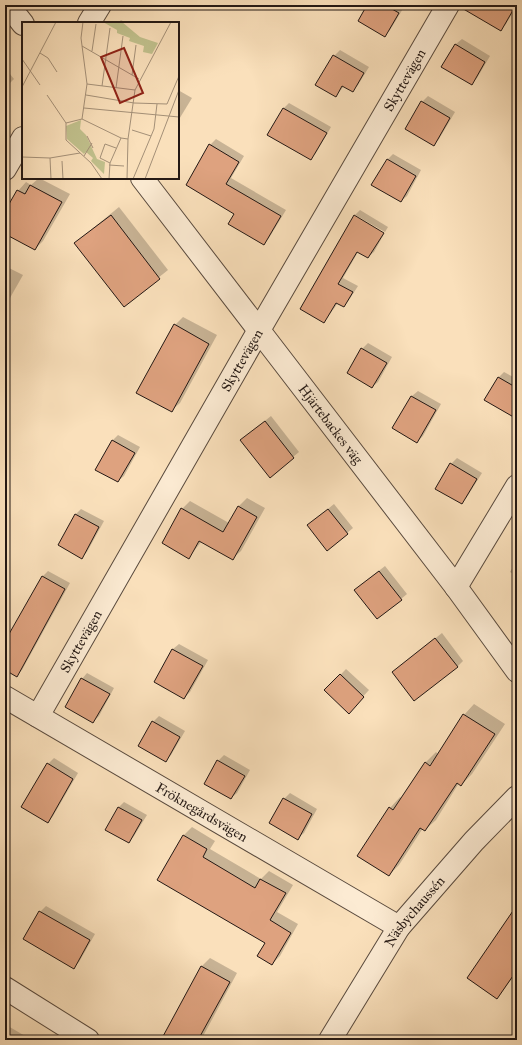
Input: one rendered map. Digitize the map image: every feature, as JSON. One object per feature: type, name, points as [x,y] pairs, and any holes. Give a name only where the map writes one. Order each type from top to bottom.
[{"type":"street","points":[[8,5],[22,23]]},
{"type":"street","points":[[91,22],[100,5]]},
{"type":"street","name":"Skyttevägen","points":[[38,716],[448,5]]},
{"type":"street","points":[[5,169],[22,140]]},
{"type":"street","name":"Hjärtebackes väg","points":[[143,179],[456,587],[517,671]]},
{"type":"street","points":[[456,587],[517,486]]},
{"type":"street","name":"Fröknegårdsvägen","points":[[5,697],[399,927]]},
{"type":"street","name":"Näsbychaussén","points":[[330,1040],[399,927],[474,841],[517,797]]},
{"type":"street","points":[[5,988],[88,1040]]},
{"type":"building","points":[[367,5],[385,5],[399,13],[385,37],[358,21]]},
{"type":"building","points":[[460,5],[516,5],[501,31],[460,7]]},
{"type":"building","points":[[455,44],[485,62],[472,85],[441,67]]},
{"type":"building","points":[[333,55],[364,73],[353,92],[342,86],[336,97],[315,85]]},
{"type":"building","points":[[421,101],[450,118],[434,146],[405,129]]},
{"type":"building","points":[[283,108],[327,133],[311,160],[267,135]]},
{"type":"building","points":[[209,144],[239,162],[226,184],[281,216],[264,245],[228,224],[234,214],[186,185]]},
{"type":"building","points":[[387,159],[416,176],[401,202],[371,185]]},
{"type":"building","points":[[30,185],[62,202],[35,250],[5,234],[5,211],[17,190],[25,194]]},
{"type":"building","points":[[111,215],[160,279],[124,307],[74,243]]},
{"type":"building","points":[[354,215],[384,233],[368,258],[357,252],[338,284],[353,292],[344,307],[336,303],[324,323],[300,309]]},
{"type":"building","points":[[174,324],[209,344],[172,412],[136,393]]},
{"type":"building","points":[[361,348],[387,363],[372,388],[347,373]]},
{"type":"building","points":[[498,377],[517,388],[517,419],[484,400]]},
{"type":"building","points":[[411,396],[436,410],[417,443],[392,428]]},
{"type":"building","points":[[265,421],[294,458],[270,478],[240,440]]},
{"type":"building","points":[[112,440],[135,453],[118,482],[95,470]]},
{"type":"building","points":[[450,463],[477,479],[462,504],[435,489]]},
{"type":"building","points":[[238,506],[257,517],[233,560],[199,541],[189,559],[162,543],[181,508],[223,532]]},
{"type":"building","points":[[328,509],[348,534],[327,551],[307,525]]},
{"type":"building","points":[[75,514],[99,527],[82,559],[58,545]]},
{"type":"building","points":[[379,571],[402,600],[377,619],[354,590]]},
{"type":"building","points":[[42,576],[65,589],[17,677],[5,670],[5,641]]},
{"type":"building","points":[[435,638],[458,667],[414,701],[392,672]]},
{"type":"building","points":[[172,649],[203,666],[184,699],[154,682]]},
{"type":"building","points":[[340,674],[364,697],[349,714],[324,690]]},
{"type":"building","points":[[81,678],[110,694],[93,723],[65,707]]},
{"type":"building","points":[[463,714],[495,734],[461,786],[457,783],[425,831],[420,828],[389,876],[357,856],[389,807],[393,810],[425,762],[430,766]]},
{"type":"building","points":[[152,721],[180,737],[166,762],[138,746]]},
{"type":"building","points":[[217,760],[245,776],[231,799],[204,784]]},
{"type":"building","points":[[47,763],[73,779],[48,823],[21,807]]},
{"type":"building","points":[[283,798],[312,814],[298,840],[269,823]]},
{"type":"building","points":[[118,807],[142,820],[129,843],[105,830]]},
{"type":"building","points":[[183,835],[207,849],[203,857],[255,888],[260,879],[286,893],[270,920],[291,933],[272,965],[257,956],[265,943],[157,880]]},
{"type":"building","points":[[517,905],[517,970],[497,999],[467,978]]},
{"type":"building","points":[[39,911],[90,940],[74,969],[23,939]]},
{"type":"building","points":[[201,966],[230,982],[198,1040],[161,1040]]}]
